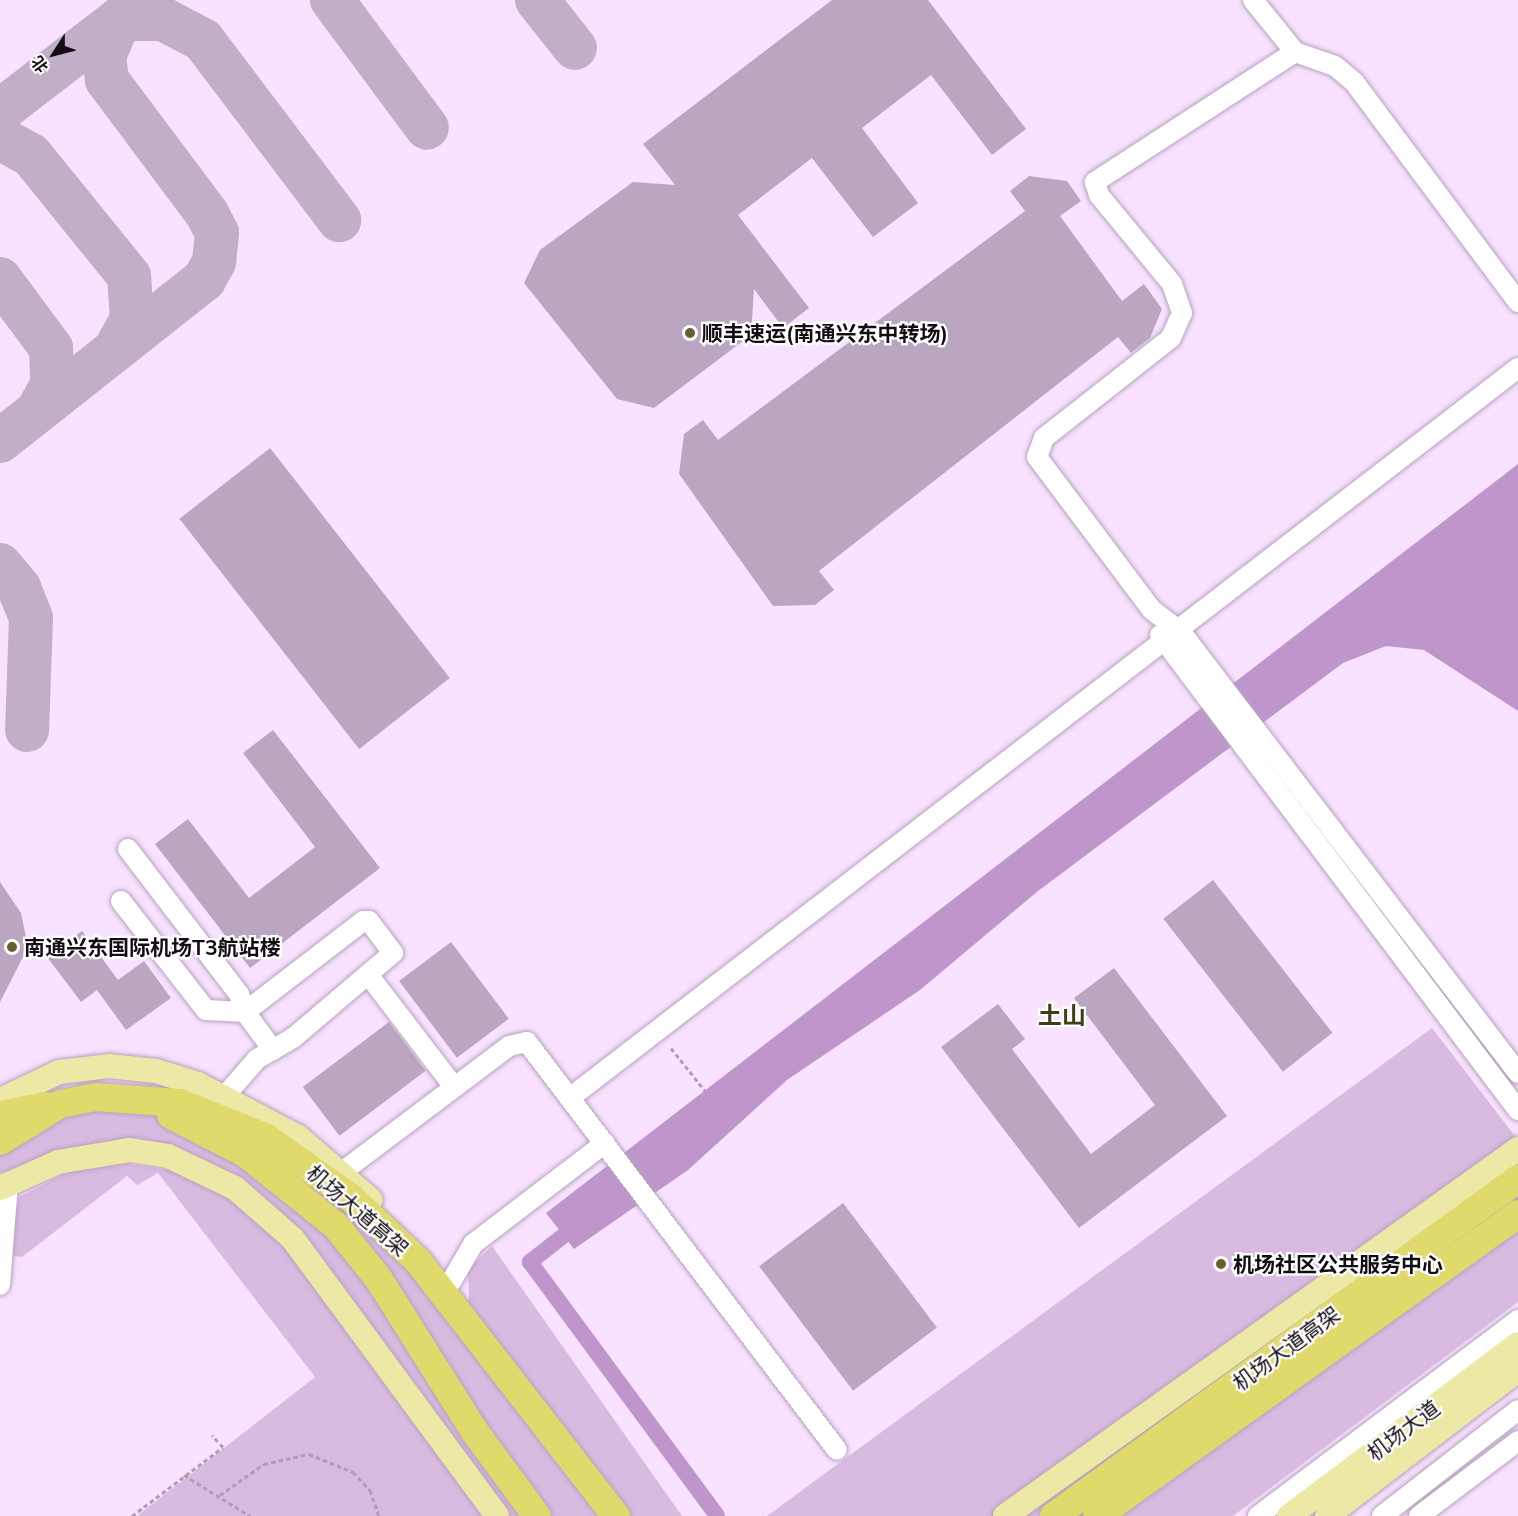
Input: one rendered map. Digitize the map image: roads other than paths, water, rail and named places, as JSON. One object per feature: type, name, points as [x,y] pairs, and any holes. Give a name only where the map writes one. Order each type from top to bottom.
[{"type":"highway","name":"机场大道高架","points":[[0,1140],[60,1104],[95,1097],[136,1098],[222,1116],[265,1137],[350,1197],[451,1299],[616,1516]]},
{"type":"highway","points":[[136,1098],[245,1153],[336,1226],[378,1278],[474,1432],[537,1516]]},
{"type":"highway","points":[[0,1115],[60,1104]]},
{"type":"highway","name":"机场大道高架","points":[[1054,1516],[1518,1179]]},
{"type":"highway","points":[[1097,1516],[1518,1214]]},
{"type":"main road","points":[[0,1100],[59,1072],[109,1065],[156,1071],[224,1098],[298,1137],[342,1172],[451,1282],[632,1516]]},
{"type":"main road","points":[[1005,1516],[1518,1149]]},
{"type":"main road","points":[[4,1186],[58,1162],[130,1150],[168,1156],[236,1188],[293,1239],[497,1516]]},
{"type":"main road","name":"机场大道","points":[[1289,1516],[1518,1344]]},
{"type":"main road","name":"机场大道","points":[[1327,1516],[1518,1370]]},
{"type":"street","points":[[1252,0],[1295,52],[1335,66],[1354,82],[1518,302]]},
{"type":"street","points":[[1295,52],[1095,182],[1099,195],[1172,284],[1181,319],[1162,346],[1044,438],[1037,457],[1152,610],[1180,632],[1220,683],[1518,1073]]},
{"type":"street","points":[[571,1097],[1163,646],[1518,368]]},
{"type":"street","points":[[1152,610],[1163,646],[1518,1110]]},
{"type":"street","points":[[128,849],[239,994],[245,1012],[273,1050]]},
{"type":"street","points":[[121,901],[196,1001],[206,1010],[245,1012],[363,921],[369,921],[393,953],[370,977],[238,1076],[224,1098]]},
{"type":"street","points":[[370,977],[454,1087]]},
{"type":"street","points":[[342,1172],[454,1087],[521,1041],[533,1048],[571,1097],[837,1450]]},
{"type":"street","points":[[451,1282],[472,1244],[609,1148]]},
{"type":"street","points":[[0,1285],[4,1186]]},
{"type":"street","points":[[1258,1516],[1518,1320]]},
{"type":"street","points":[[1382,1516],[1518,1410]]},
{"type":"street","points":[[1419,1516],[1518,1441]]},
{"type":"waterway","points":[[581,1222],[530,1262],[717,1516]]},
{"type":"place","name":"顺丰速运(南通兴东中转场)","points":[[690,333]]},
{"type":"place","name":"南通兴东国际机场T3航站楼","points":[[12,947]]},
{"type":"place","name":"机场社区公共服务中心","points":[[1221,1264]]},
{"type":"district","name":"土山","points":[[1062,1016]]}]
